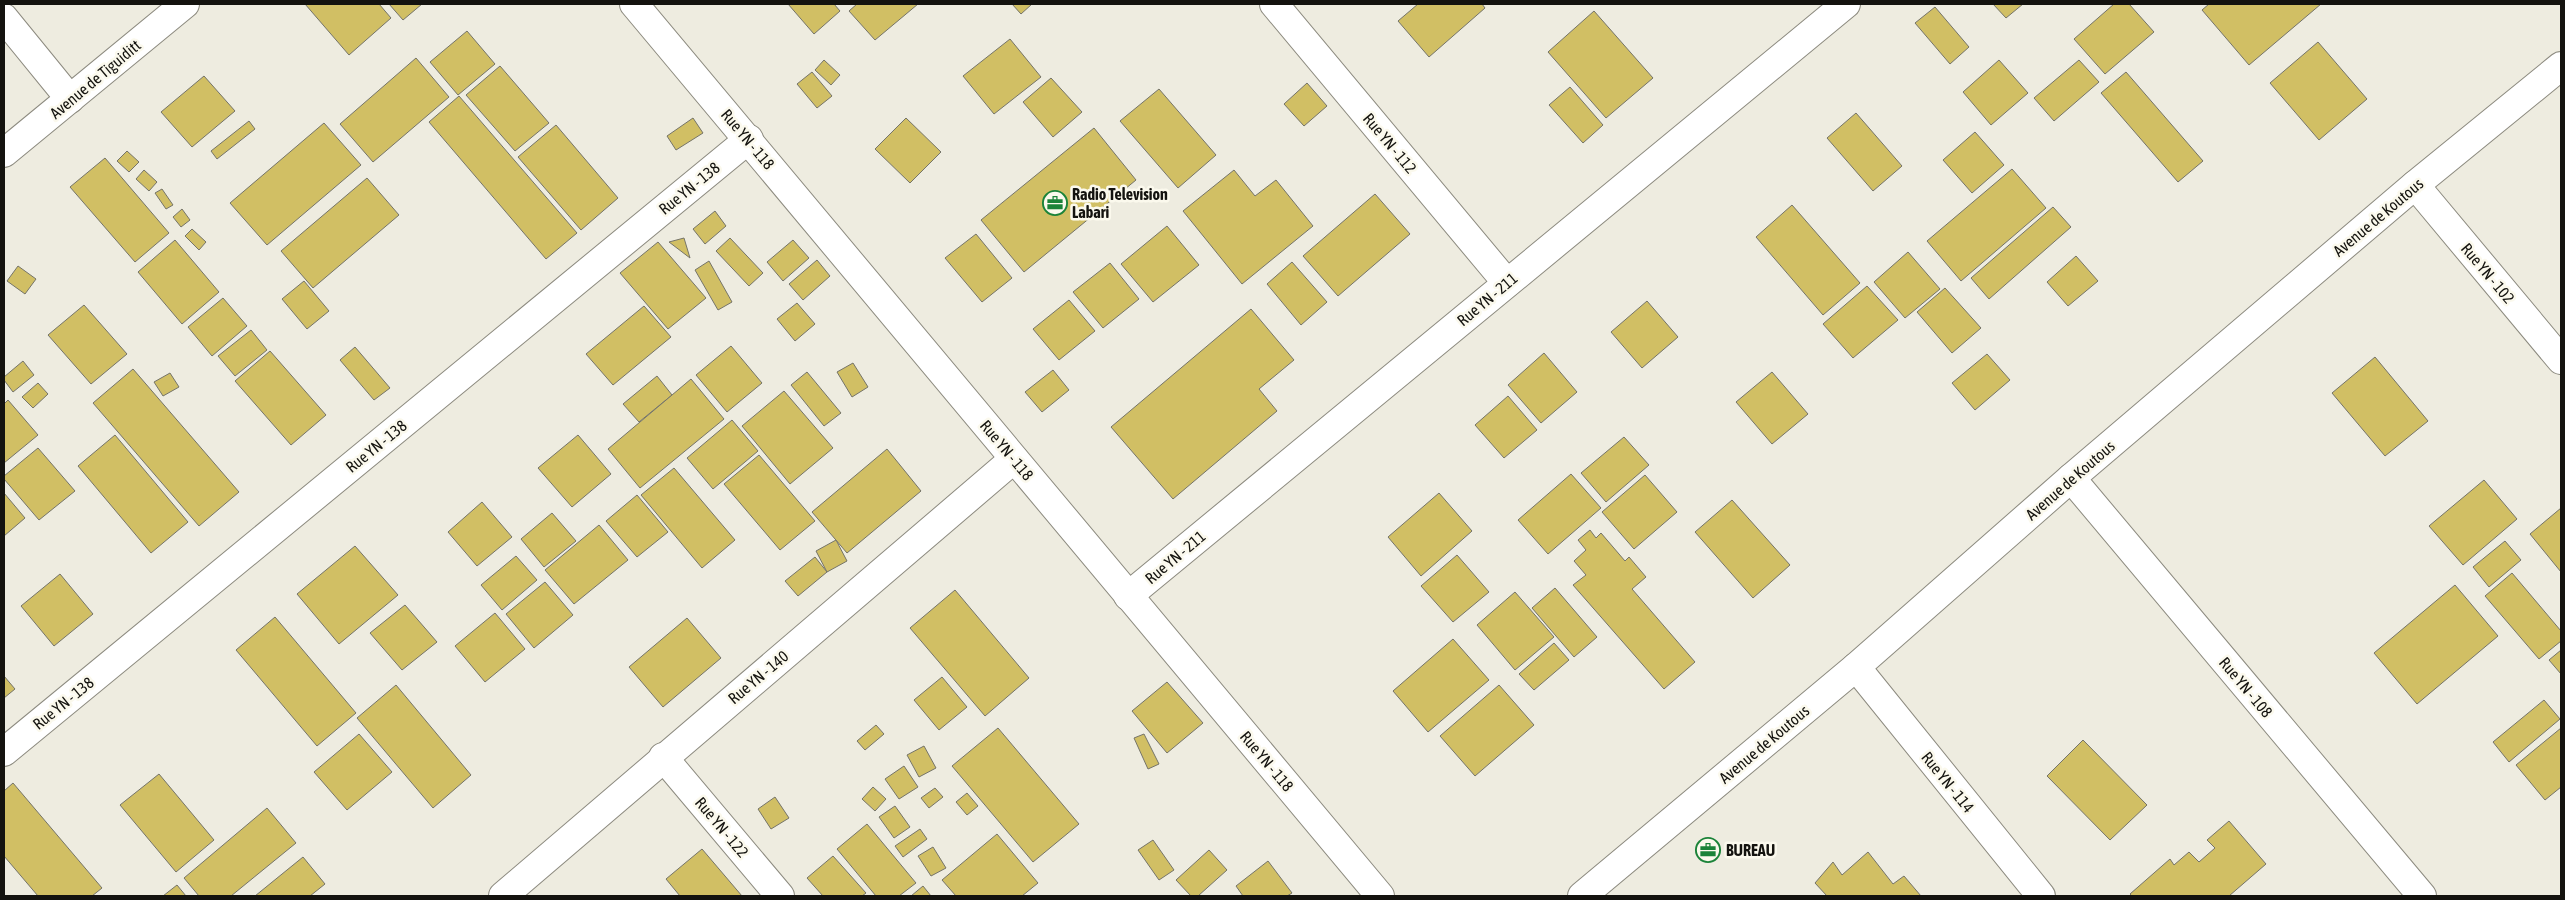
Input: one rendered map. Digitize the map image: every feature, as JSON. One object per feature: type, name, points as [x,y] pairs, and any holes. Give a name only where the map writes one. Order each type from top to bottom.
[{"type":"street","name":"Avenue de Tiguiditt","points":[[4,153],[185,4]]},
{"type":"street","name":"Rue YN - 118","points":[[634,4],[1380,896]]},
{"type":"street","name":"Rue YN - 112","points":[[1274,4],[1507,283]]},
{"type":"street","name":"Rue YN - 211","points":[[1128,596],[1846,4]]},
{"type":"street","points":[[4,18],[70,99]]},
{"type":"street","name":"Avenue de Koutous","points":[[1582,896],[1856,667],[2071,478],[2415,185],[2561,66]]},
{"type":"street","name":"Rue YN - 138","points":[[4,752],[748,139]]},
{"type":"street","name":"Rue YN - 102","points":[[2415,185],[2561,360]]},
{"type":"street","name":"Rue YN - 140","points":[[503,896],[663,757],[1014,459]]},
{"type":"street","name":"Rue YN - 108","points":[[2071,478],[2422,896]]},
{"type":"street","name":"Rue YN - 114","points":[[1856,667],[2041,896]]},
{"type":"street","name":"Rue YN - 122","points":[[663,757],[780,896]]},
{"type":"building","points":[[305,4],[379,4],[391,18],[349,55]]},
{"type":"building","points":[[389,4],[422,4],[403,20]]},
{"type":"building","points":[[788,4],[834,4],[840,11],[814,34]]},
{"type":"building","points":[[857,4],[918,4],[875,40],[849,11]]},
{"type":"building","points":[[1012,4],[1032,4],[1021,14]]},
{"type":"building","points":[[1418,4],[1482,4],[1485,8],[1429,57],[1398,21]]},
{"type":"building","points":[[1993,4],[2023,4],[2006,18]]},
{"type":"building","points":[[2114,4],[2129,4],[2154,32],[2105,74],[2074,39]]},
{"type":"building","points":[[2209,4],[2321,4],[2249,65],[2202,10]]},
{"type":"building","points":[[1935,7],[1969,47],[1950,64],[1915,23]]},
{"type":"building","points":[[1594,11],[1653,78],[1606,118],[1548,52]]},
{"type":"building","points":[[467,31],[495,64],[458,95],[430,62]]},
{"type":"building","points":[[1010,39],[1041,77],[994,114],[963,76]]},
{"type":"building","points":[[2318,42],[2367,99],[2319,140],[2270,83]]},
{"type":"building","points":[[416,58],[449,97],[373,162],[340,124]]},
{"type":"building","points":[[824,60],[840,75],[831,85],[815,70]]},
{"type":"building","points":[[1999,60],[2028,93],[1991,125],[1963,92]]},
{"type":"building","points":[[2079,60],[2099,82],[2054,121],[2034,98]]},
{"type":"building","points":[[500,66],[549,123],[515,151],[466,95]]},
{"type":"building","points":[[812,72],[832,96],[817,108],[797,84]]},
{"type":"building","points":[[2126,72],[2203,161],[2178,182],[2101,93]]},
{"type":"building","points":[[204,76],[235,111],[192,147],[161,112]]},
{"type":"building","points":[[1051,78],[1082,112],[1053,137],[1023,102]]},
{"type":"building","points":[[1307,83],[1327,106],[1304,126],[1284,104]]},
{"type":"building","points":[[1570,87],[1603,125],[1583,143],[1549,105]]},
{"type":"building","points":[[1159,89],[1216,155],[1178,188],[1120,121]]},
{"type":"building","points":[[459,96],[577,233],[546,259],[429,122]]},
{"type":"building","points":[[1856,113],[1902,166],[1873,191],[1827,138]]},
{"type":"building","points":[[693,118],[703,133],[676,150],[667,136]]},
{"type":"building","points":[[906,118],[941,152],[910,183],[875,149]]},
{"type":"building","points":[[249,121],[255,129],[217,159],[211,151]]},
{"type":"building","points":[[324,123],[361,165],[267,245],[230,203]]},
{"type":"building","points":[[556,125],[618,198],[581,230],[518,157]]},
{"type":"building","points":[[1094,128],[1136,180],[1024,272],[981,220]]},
{"type":"building","points":[[1975,132],[2004,165],[1972,193],[1943,160]]},
{"type":"building","points":[[127,151],[139,162],[129,172],[117,161]]},
{"type":"building","points":[[105,158],[169,233],[135,262],[70,187]]},
{"type":"building","points":[[2012,169],[2046,208],[1961,281],[1927,241]]},
{"type":"building","points":[[144,170],[157,182],[149,191],[136,179]]},
{"type":"building","points":[[1234,170],[1255,196],[1276,180],[1313,226],[1242,284],[1183,211]]},
{"type":"building","points":[[367,178],[399,215],[313,288],[281,251]]},
{"type":"building","points":[[162,189],[173,205],[166,209],[155,193]]},
{"type":"building","points":[[1375,194],[1410,234],[1338,296],[1303,256]]},
{"type":"building","points":[[1792,205],[1860,283],[1823,315],[1756,237]]},
{"type":"building","points":[[2053,207],[2071,227],[1989,299],[1971,278]]},
{"type":"building","points":[[182,209],[190,220],[181,227],[173,217]]},
{"type":"building","points":[[715,211],[726,226],[705,244],[693,229]]},
{"type":"building","points":[[1167,226],[1199,265],[1153,302],[1121,264]]},
{"type":"building","points":[[192,229],[206,242],[199,250],[185,236]]},
{"type":"building","points":[[976,234],[1012,278],[982,302],[945,258]]},
{"type":"building","points":[[684,238],[690,258],[669,242]]},
{"type":"building","points":[[730,238],[763,273],[749,286],[716,251]]},
{"type":"building","points":[[175,240],[219,292],[182,324],[138,272]]},
{"type":"building","points":[[793,240],[809,258],[783,281],[767,262]]},
{"type":"building","points":[[658,242],[706,298],[668,329],[620,273]]},
{"type":"building","points":[[1908,252],[1940,289],[1905,318],[1874,282]]},
{"type":"building","points":[[2076,256],[2098,281],[2068,306],[2047,282]]},
{"type":"building","points":[[817,260],[830,276],[803,300],[789,284]]},
{"type":"building","points":[[709,261],[732,302],[718,310],[695,270]]},
{"type":"building","points":[[1292,262],[1327,302],[1301,325],[1267,284]]},
{"type":"building","points":[[1110,263],[1139,299],[1103,328],[1073,292]]},
{"type":"building","points":[[18,266],[36,279],[25,294],[7,281]]},
{"type":"building","points":[[304,281],[329,311],[307,329],[282,299]]},
{"type":"building","points":[[1867,286],[1898,320],[1853,358],[1823,324]]},
{"type":"building","points":[[1945,288],[1981,328],[1952,353],[1917,312]]},
{"type":"building","points":[[223,298],[247,326],[212,356],[188,327]]},
{"type":"building","points":[[1069,300],[1095,331],[1059,360],[1033,329]]},
{"type":"building","points":[[1647,301],[1678,337],[1642,368],[1611,332]]},
{"type":"building","points":[[797,303],[815,324],[795,341],[777,319]]},
{"type":"building","points":[[84,305],[127,354],[91,384],[48,335]]},
{"type":"building","points":[[644,306],[671,337],[613,385],[586,354]]},
{"type":"building","points":[[1251,309],[1294,360],[1259,389],[1277,411],[1173,499],[1111,427]]},
{"type":"building","points":[[251,330],[267,350],[235,376],[218,356]]},
{"type":"building","points":[[731,346],[762,383],[727,412],[696,375]]},
{"type":"building","points":[[355,347],[390,388],[374,400],[340,360]]},
{"type":"building","points":[[270,351],[326,415],[291,445],[235,381]]},
{"type":"building","points":[[1544,353],[1577,392],[1541,423],[1508,385]]},
{"type":"building","points":[[1987,354],[2010,380],[1975,410],[1952,383]]},
{"type":"building","points":[[2375,357],[2428,421],[2385,456],[2332,393]]},
{"type":"building","points":[[23,361],[34,375],[13,392],[4,380],[4,377]]},
{"type":"building","points":[[853,363],[868,387],[852,397],[837,372]]},
{"type":"building","points":[[133,369],[239,492],[199,526],[93,403]]},
{"type":"building","points":[[1053,370],[1069,390],[1042,412],[1025,392]]},
{"type":"building","points":[[807,372],[841,413],[824,426],[791,385]]},
{"type":"building","points":[[1772,372],[1808,414],[1772,444],[1736,402]]},
{"type":"building","points":[[170,373],[179,387],[163,396],[154,382]]},
{"type":"building","points":[[657,376],[672,395],[639,422],[623,404]]},
{"type":"building","points":[[691,379],[724,419],[640,488],[608,449]]},
{"type":"building","points":[[38,383],[48,394],[33,408],[22,397]]},
{"type":"building","points":[[784,391],[833,448],[790,484],[742,426]]},
{"type":"building","points":[[1508,396],[1537,430],[1504,458],[1475,425]]},
{"type":"building","points":[[8,400],[38,435],[4,463],[4,404]]},
{"type":"building","points":[[732,420],[758,451],[713,489],[687,458]]},
{"type":"building","points":[[115,435],[188,522],[151,553],[78,466]]},
{"type":"building","points":[[578,435],[611,474],[572,507],[538,468]]},
{"type":"building","points":[[1624,437],[1649,465],[1606,502],[1581,473]]},
{"type":"building","points":[[38,448],[75,491],[39,520],[4,479],[4,476]]},
{"type":"building","points":[[887,449],[921,491],[847,553],[812,512]]},
{"type":"building","points":[[759,455],[815,521],[780,550],[724,484]]},
{"type":"building","points":[[674,468],[735,540],[702,568],[641,495]]},
{"type":"building","points":[[1571,474],[1601,508],[1548,554],[1518,520]]},
{"type":"building","points":[[1645,475],[1677,512],[1634,549],[1602,512]]},
{"type":"building","points":[[2484,480],[2517,519],[2463,565],[2429,526]]},
{"type":"building","points":[[4,493],[25,518],[4,536]]},
{"type":"building","points":[[1439,493],[1472,531],[1421,576],[1388,537]]},
{"type":"building","points":[[637,495],[668,532],[637,557],[606,521]]},
{"type":"building","points":[[1732,500],[1790,565],[1753,598],[1695,532]]},
{"type":"building","points":[[482,502],[512,537],[477,566],[448,532]]},
{"type":"building","points":[[2561,508],[2561,572],[2530,534]]},
{"type":"building","points":[[552,513],[576,541],[544,567],[521,539]]},
{"type":"building","points":[[599,525],[628,560],[574,604],[545,570]]},
{"type":"building","points":[[1590,530],[1596,538],[1601,533],[1625,561],[1629,557],[1646,577],[1632,589],[1695,662],[1664,689],[1573,585],[1586,575],[1574,561],[1586,550],[1578,540]]},
{"type":"building","points":[[836,540],[847,561],[827,572],[816,551]]},
{"type":"building","points":[[2505,541],[2521,560],[2489,587],[2473,567]]},
{"type":"building","points":[[355,546],[398,595],[339,644],[297,594]]},
{"type":"building","points":[[1457,555],[1489,592],[1453,622],[1421,586]]},
{"type":"building","points":[[516,556],[537,580],[502,610],[481,585]]},
{"type":"building","points":[[815,557],[827,572],[798,596],[785,581]]},
{"type":"building","points":[[2512,573],[2561,631],[2561,641],[2539,659],[2485,596]]},
{"type":"building","points":[[60,574],[93,614],[54,646],[21,606]]},
{"type":"building","points":[[545,582],[573,615],[534,648],[506,614]]},
{"type":"building","points":[[2455,585],[2498,636],[2417,704],[2374,653]]},
{"type":"building","points":[[1555,588],[1597,637],[1574,657],[1532,608]]},
{"type":"building","points":[[955,590],[1029,678],[985,716],[910,628]]},
{"type":"building","points":[[1515,592],[1554,637],[1515,670],[1477,625]]},
{"type":"building","points":[[405,605],[437,642],[402,670],[370,633]]},
{"type":"building","points":[[495,613],[525,649],[485,682],[455,646]]},
{"type":"building","points":[[275,617],[356,713],[317,746],[236,650]]},
{"type":"building","points":[[687,618],[721,658],[663,707],[629,667]]},
{"type":"building","points":[[1453,639],[1489,680],[1428,732],[1393,691]]},
{"type":"building","points":[[1554,643],[1569,660],[1534,690],[1519,674]]},
{"type":"building","points":[[2561,650],[2561,674],[2549,660]]},
{"type":"building","points":[[4,676],[15,689],[4,698]]},
{"type":"building","points":[[942,677],[967,707],[939,730],[914,700]]},
{"type":"building","points":[[1167,682],[1203,723],[1167,753],[1132,711]]},
{"type":"building","points":[[396,685],[471,775],[433,808],[357,718]]},
{"type":"building","points":[[1499,685],[1534,725],[1475,776],[1440,736]]},
{"type":"building","points":[[2544,700],[2560,719],[2509,762],[2493,742]]},
{"type":"building","points":[[876,725],[884,734],[865,750],[857,741]]},
{"type":"building","points":[[998,728],[1079,824],[1033,862],[952,766]]},
{"type":"building","points":[[2561,728],[2561,787],[2545,800],[2516,765]]},
{"type":"building","points":[[359,734],[392,772],[347,810],[314,772]]},
{"type":"building","points":[[1144,734],[1159,764],[1148,769],[1134,738]]},
{"type":"building","points":[[2083,740],[2147,805],[2110,840],[2047,776]]},
{"type":"building","points":[[924,746],[936,768],[919,777],[907,755]]},
{"type":"building","points":[[904,766],[918,787],[899,799],[885,779]]},
{"type":"building","points":[[159,774],[214,840],[176,872],[120,805]]},
{"type":"building","points":[[13,783],[102,888],[92,896],[38,896],[4,856],[4,791]]},
{"type":"building","points":[[873,787],[886,799],[875,811],[862,799]]},
{"type":"building","points":[[935,788],[943,797],[929,808],[921,798]]},
{"type":"building","points":[[967,793],[978,806],[967,815],[956,802]]},
{"type":"building","points":[[775,797],[789,818],[771,829],[758,809]]},
{"type":"building","points":[[895,806],[910,827],[894,838],[879,817]]},
{"type":"building","points":[[267,808],[296,843],[231,896],[199,896],[184,878]]},
{"type":"building","points":[[2229,821],[2266,864],[2229,896],[2132,896],[2130,894],[2170,859],[2174,865],[2189,852],[2199,862],[2215,848],[2207,840]]},
{"type":"building","points":[[867,824],[916,883],[899,896],[876,896],[837,849]]},
{"type":"building","points":[[920,829],[927,839],[903,857],[895,846]]},
{"type":"building","points":[[997,834],[1038,883],[1022,896],[956,896],[942,880]]},
{"type":"building","points":[[1153,840],[1174,870],[1159,880],[1138,850]]},
{"type":"building","points":[[933,847],[946,868],[931,876],[918,856]]},
{"type":"building","points":[[702,849],[742,896],[680,896],[666,879]]},
{"type":"building","points":[[1209,850],[1227,870],[1198,896],[1191,896],[1176,880]]},
{"type":"building","points":[[1868,852],[1893,884],[1904,876],[1921,896],[1827,896],[1815,883],[1833,862],[1842,875]]},
{"type":"building","points":[[833,856],[866,893],[862,896],[823,896],[807,878]]},
{"type":"building","points":[[303,857],[325,884],[310,896],[255,896]]},
{"type":"building","points":[[1268,861],[1292,893],[1287,896],[1243,896],[1236,886]]},
{"type":"building","points":[[177,885],[186,896],[163,896]]},
{"type":"building","points":[[923,886],[931,896],[911,896]]},
{"type":"place","name":"Radio Television Labari","points":[[1055,203]]},
{"type":"place","name":"BUREAU","points":[[1708,850]]}]
